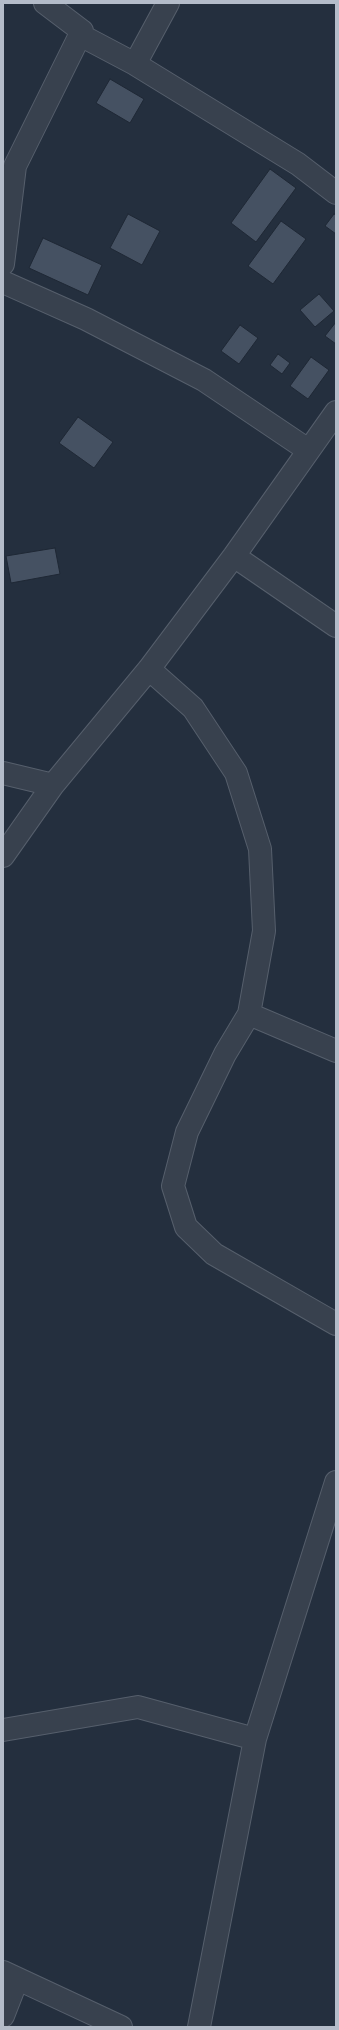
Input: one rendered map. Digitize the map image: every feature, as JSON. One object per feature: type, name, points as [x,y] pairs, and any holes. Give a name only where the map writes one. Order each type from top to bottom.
[{"type":"street","points":[[46,3],[82,31],[82,36],[135,64],[298,164],[336,193]]},
{"type":"street","points":[[135,64],[168,3]]},
{"type":"street","points":[[3,264],[14,166],[82,31]]},
{"type":"street","points":[[3,282],[86,319],[204,380],[308,450]]},
{"type":"street","points":[[3,856],[53,785],[149,669],[234,556],[336,412]]},
{"type":"street","points":[[234,556],[336,626]]},
{"type":"street","points":[[149,669],[193,708],[236,773],[260,849],[264,931],[248,1014],[225,1054],[187,1132],[173,1186],[186,1227],[214,1254],[336,1324]]},
{"type":"street","points":[[3,774],[53,785]]},
{"type":"street","points":[[248,1014],[336,1051]]},
{"type":"street","points":[[198,2027],[255,1739],[336,1482]]},
{"type":"street","points":[[3,1730],[138,1706],[255,1739]]},
{"type":"street","points":[[3,2016],[10,1976],[120,2027]]},
{"type":"building","points":[[110,79],[144,99],[130,123],[96,103]]},
{"type":"building","points":[[270,169],[296,188],[256,242],[231,223]]},
{"type":"building","points":[[128,214],[160,231],[142,265],[110,248]]},
{"type":"building","points":[[334,214],[336,215],[336,234],[325,226]]},
{"type":"building","points":[[281,221],[306,239],[273,284],[248,266]]},
{"type":"building","points":[[43,238],[102,265],[88,295],[29,268]]},
{"type":"building","points":[[319,294],[334,311],[315,327],[300,310]]},
{"type":"building","points":[[336,322],[336,344],[325,336]]},
{"type":"building","points":[[240,325],[258,338],[239,364],[221,351]]},
{"type":"building","points":[[278,354],[290,363],[282,374],[270,365]]},
{"type":"building","points":[[311,357],[329,370],[308,399],[290,386]]},
{"type":"building","points":[[78,417],[113,442],[94,468],[59,443]]},
{"type":"building","points":[[55,548],[60,574],[11,583],[6,556]]}]
